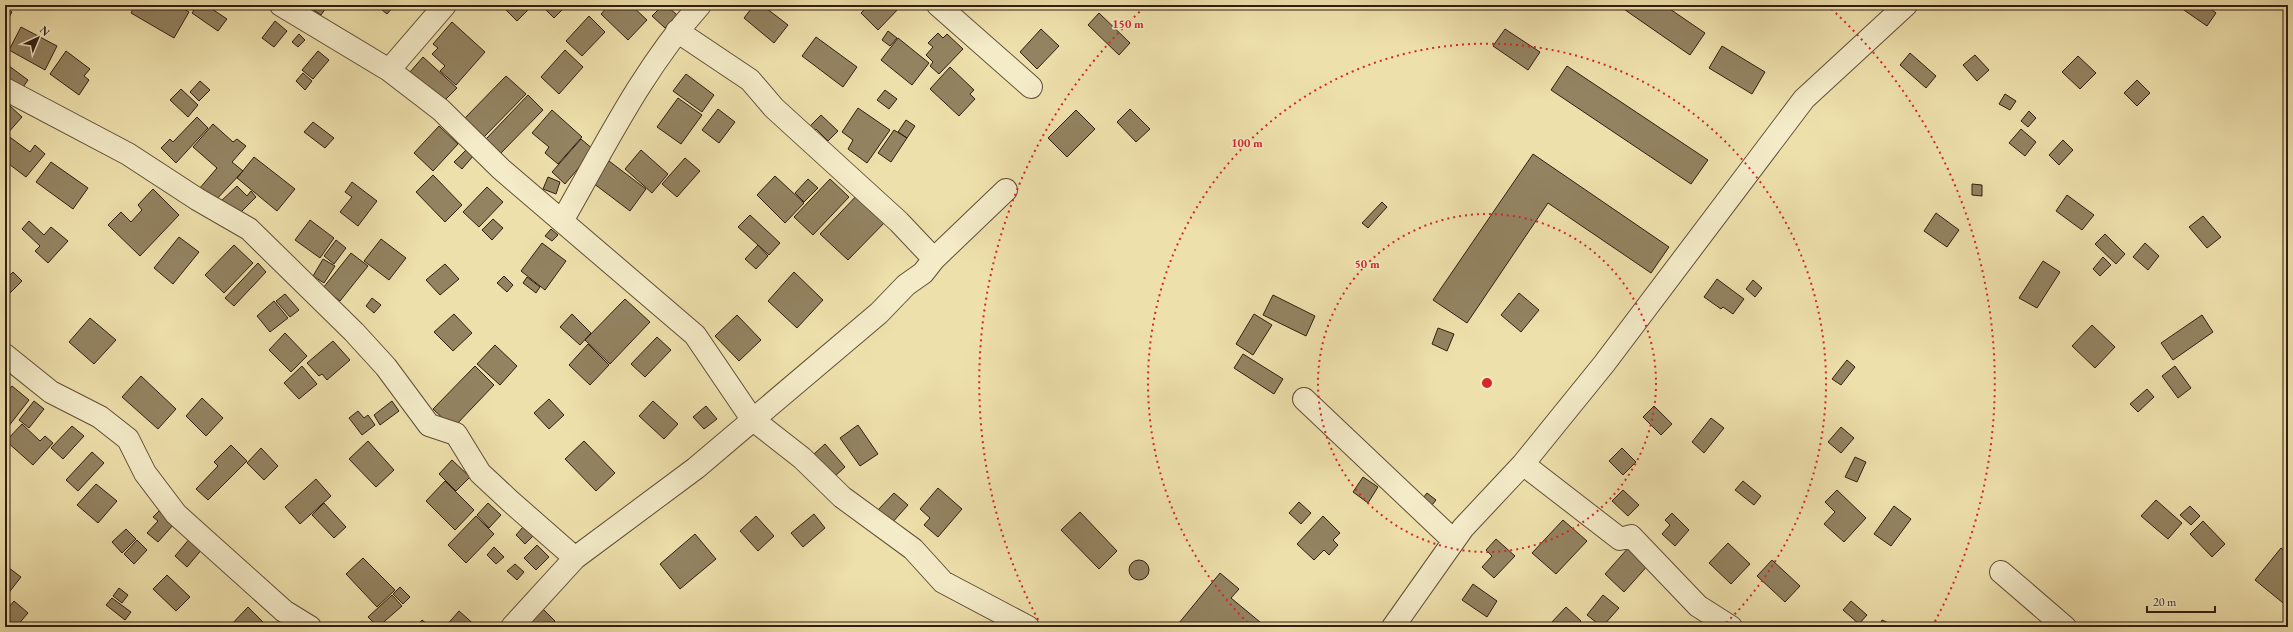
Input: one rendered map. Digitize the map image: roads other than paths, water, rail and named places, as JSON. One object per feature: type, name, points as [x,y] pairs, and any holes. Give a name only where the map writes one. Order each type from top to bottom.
[{"type":"street","points":[[281,5],[389,70],[441,110],[501,169],[695,335],[752,419],[802,458],[842,497],[913,549],[944,582],[1028,627]]},
{"type":"street","points":[[389,70],[446,5]]},
{"type":"street","points":[[562,221],[623,114],[677,31],[700,5]]},
{"type":"street","points":[[938,5],[1031,87]]},
{"type":"street","points":[[1393,627],[1463,528],[1522,464],[1604,364],[1804,99],[1906,5]]},
{"type":"street","points":[[677,31],[750,80],[774,108],[899,222],[934,259]]},
{"type":"street","points":[[5,89],[128,154],[197,199],[249,229],[386,367],[429,425],[456,434],[480,473],[575,558]]},
{"type":"street","points":[[512,627],[575,558],[696,468],[879,313],[906,285],[923,274],[934,259],[1006,190]]},
{"type":"street","points":[[5,355],[51,392],[100,417],[128,439],[145,473],[176,514],[284,611],[310,627]]},
{"type":"street","points":[[1304,399],[1454,541]]},
{"type":"street","points":[[1522,464],[1620,539],[1631,536],[1698,606],[1731,627]]},
{"type":"street","points":[[2001,572],[2065,627]]}]
